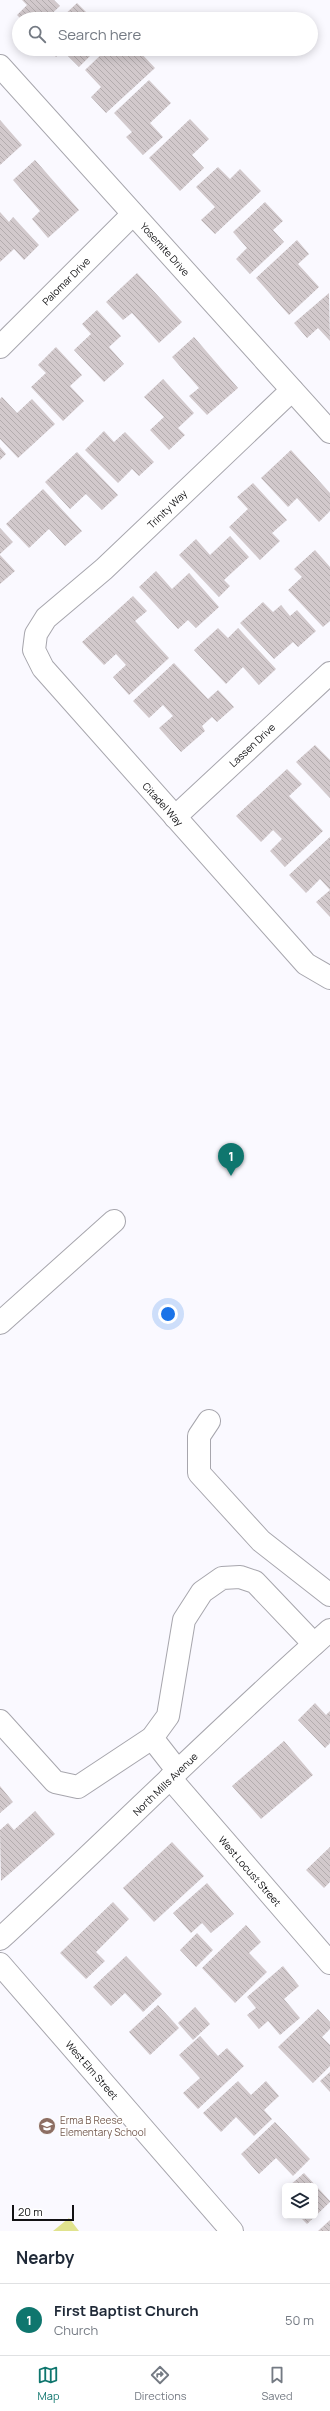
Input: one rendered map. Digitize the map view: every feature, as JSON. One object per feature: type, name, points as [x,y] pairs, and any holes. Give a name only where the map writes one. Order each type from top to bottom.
[{"type":"street","name":"Yosemite Drive","points":[[0,66],[330,432]]},
{"type":"street","name":"Palomar Drive","points":[[0,347],[133,214]]},
{"type":"street","name":"Trinity Way","points":[[40,626],[46,618],[104,569],[292,390]]},
{"type":"street","name":"Citadel Way","points":[[40,626],[36,634],[34,650],[43,668],[306,964],[323,974]]},
{"type":"street","name":"Lassen Drive","points":[[175,817],[330,672]]},
{"type":"street","points":[[0,1323],[114,1221]]},
{"type":"street","points":[[209,1421],[199,1436],[199,1472],[261,1541],[330,1595]]},
{"type":"street","points":[[0,1721],[55,1782],[78,1787],[152,1738],[168,1716],[184,1620],[202,1592],[222,1578],[240,1576],[255,1582],[314,1644]]},
{"type":"street","name":"North Mills Avenue","points":[[0,1939],[106,1842],[174,1774],[330,1630]]},
{"type":"street","name":"West Locust Street","points":[[152,1738],[174,1774],[330,1963]]},
{"type":"street","name":"West Elm Street","points":[[0,1964],[232,2231]]},
{"type":"green space","points":[[69,2218],[79,2231],[53,2231]]},
{"type":"building","points":[[22,0],[54,0],[60,6],[54,12],[20,12],[27,5]]},
{"type":"building","points":[[77,3],[86,12],[67,12]]},
{"type":"building","points":[[68,56],[90,56],[79,67]]},
{"type":"building","points":[[100,56],[144,56],[155,68],[106,113],[91,97],[101,87],[85,70]]},
{"type":"building","points":[[149,80],[171,103],[150,123],[163,137],[143,155],[126,137],[132,132],[114,113]]},
{"type":"building","points":[[190,119],[209,139],[192,155],[204,168],[180,191],[149,158]]},
{"type":"building","points":[[0,120],[22,145],[0,165]]},
{"type":"building","points":[[35,160],[79,210],[48,238],[32,219],[40,211],[13,180]]},
{"type":"building","points":[[218,167],[230,179],[240,169],[261,191],[215,234],[201,220],[215,207],[196,187]]},
{"type":"building","points":[[265,202],[283,221],[273,230],[284,242],[250,274],[236,259],[247,248],[233,232]]},
{"type":"building","points":[[0,212],[9,222],[13,217],[39,245],[24,260],[14,249],[0,262]]},
{"type":"building","points":[[297,240],[309,254],[298,264],[319,287],[289,315],[256,278]]},
{"type":"building","points":[[137,273],[182,322],[159,343],[132,313],[123,320],[106,302]]},
{"type":"building","points":[[329,293],[330,341],[318,328],[307,338],[294,323]]},
{"type":"building","points":[[97,310],[121,336],[109,347],[124,364],[104,382],[74,350],[91,334],[82,324]]},
{"type":"building","points":[[194,337],[238,388],[207,415],[189,396],[199,388],[172,357]]},
{"type":"building","points":[[56,347],[82,375],[70,386],[84,401],[63,421],[31,387],[46,373],[38,365]]},
{"type":"building","points":[[163,379],[194,413],[178,428],[185,435],[169,450],[150,430],[164,417],[144,397]]},
{"type":"building","points":[[2,397],[17,413],[32,399],[55,424],[18,458],[0,439],[0,399]]},
{"type":"building","points":[[104,431],[114,442],[125,432],[154,462],[139,476],[132,469],[118,483],[85,450]]},
{"type":"building","points":[[0,447],[6,454],[0,460]]},
{"type":"building","points":[[291,450],[330,493],[330,511],[319,522],[297,498],[288,507],[261,478]]},
{"type":"building","points":[[77,452],[118,495],[102,510],[86,494],[70,509],[45,482]]},
{"type":"building","points":[[253,483],[287,520],[272,533],[280,541],[260,560],[229,527],[248,509],[237,497]]},
{"type":"building","points":[[43,489],[82,531],[65,546],[49,529],[29,548],[6,524]]},
{"type":"building","points":[[0,528],[13,542],[0,554]]},
{"type":"building","points":[[230,536],[249,557],[224,580],[230,586],[219,597],[179,555],[196,539],[210,555]]},
{"type":"building","points":[[315,550],[330,567],[330,621],[323,627],[288,590],[302,577],[294,569]]},
{"type":"building","points":[[0,555],[15,571],[0,584]]},
{"type":"building","points":[[156,571],[172,589],[189,573],[219,607],[196,628],[188,620],[178,629],[139,587]]},
{"type":"building","points":[[133,596],[147,611],[135,621],[169,658],[129,695],[113,677],[126,665],[116,654],[104,665],[82,642]]},
{"type":"building","points":[[263,602],[273,612],[281,605],[290,616],[297,610],[316,631],[298,647],[293,642],[274,659],[240,623]]},
{"type":"building","points":[[218,628],[228,638],[238,628],[276,669],[259,685],[243,667],[226,684],[194,650]]},
{"type":"building","points":[[174,663],[208,699],[218,690],[234,707],[217,722],[212,717],[202,726],[205,731],[181,752],[159,728],[173,716],[163,705],[149,718],[133,701]]},
{"type":"building","points":[[315,745],[330,760],[330,798],[296,762]]},
{"type":"building","points":[[287,769],[302,784],[289,796],[323,831],[285,867],[270,851],[282,839],[273,830],[261,842],[236,816]]},
{"type":"building","points":[[330,837],[330,890],[320,879],[306,893],[289,875]]},
{"type":"building","points":[[330,890],[330,917],[316,902]]},
{"type":"building","points":[[315,1703],[326,1715],[330,1711],[330,1743],[325,1748],[298,1720]]},
{"type":"building","points":[[284,1741],[313,1775],[261,1819],[232,1786]]},
{"type":"building","points":[[0,1786],[13,1802],[0,1813]]},
{"type":"building","points":[[35,1811],[55,1834],[1,1881],[0,1830],[8,1823],[14,1830]]},
{"type":"building","points":[[172,1842],[204,1876],[154,1922],[123,1888]]},
{"type":"building","points":[[330,1847],[330,1882],[324,1888],[306,1870]]},
{"type":"building","points":[[207,1883],[234,1914],[211,1933],[202,1923],[191,1933],[173,1913]]},
{"type":"building","points":[[113,1902],[129,1919],[96,1952],[105,1961],[86,1979],[60,1953]]},
{"type":"building","points":[[246,1925],[261,1942],[249,1953],[267,1972],[235,2003],[202,1968]]},
{"type":"building","points":[[197,1933],[213,1950],[196,1967],[180,1950]]},
{"type":"building","points":[[126,1956],[162,1994],[143,2012],[125,1993],[111,2006],[93,1987]]},
{"type":"building","points":[[283,1966],[299,1986],[284,1999],[300,2018],[280,2035],[268,2021],[259,2029],[247,2015],[256,2008],[247,1997]]},
{"type":"building","points":[[158,2005],[179,2028],[150,2055],[129,2032]]},
{"type":"building","points":[[195,2007],[210,2024],[193,2040],[178,2023]]},
{"type":"building","points":[[318,2009],[330,2022],[330,2029],[322,2037],[330,2045],[330,2066],[313,2083],[278,2047]]},
{"type":"building","points":[[200,2036],[218,2056],[227,2048],[244,2066],[198,2109],[183,2093],[200,2078],[179,2055]]},
{"type":"building","points":[[330,2072],[330,2092],[320,2081]]},
{"type":"building","points":[[238,2081],[251,2095],[266,2081],[279,2096],[264,2110],[272,2119],[254,2136],[236,2117],[221,2132],[203,2113]]},
{"type":"building","points":[[275,2122],[310,2159],[293,2176],[276,2158],[259,2174],[241,2154]]},
{"type":"building","points":[[304,2173],[313,2183],[292,2183]]},
{"type":"building","points":[[318,2188],[330,2201],[318,2213]]},
{"type":"building","points":[[302,2219],[312,2219],[307,2224]]},
{"type":"building","points":[[330,2220],[330,2231],[318,2231]]},
{"type":"place","name":"First Baptist Church","points":[[231,1176]]},
{"type":"place","name":"Erma B Reese Elementary School","points":[[47,2126]]}]
